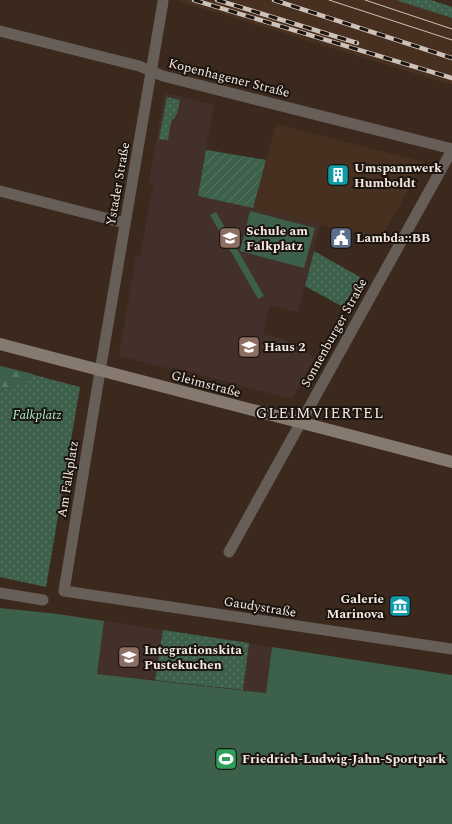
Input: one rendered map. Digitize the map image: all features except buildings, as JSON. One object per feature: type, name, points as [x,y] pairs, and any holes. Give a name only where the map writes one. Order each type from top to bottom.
[{"type":"street","name":"Ystader Straße","points":[[100,371],[163,2]]},
{"type":"street","name":"Kopenhagener Straße","points":[[0,31],[139,66],[163,76],[452,150]]},
{"type":"street","name":"Sonnenburger Straße","points":[[229,552],[452,150]]},
{"type":"street","points":[[0,190],[125,223]]},
{"type":"street","name":"Gleimstraße","points":[[0,344],[452,462]]},
{"type":"street","name":"Am Falkplatz","points":[[64,591],[100,371]]},
{"type":"street","name":"Gaudystraße","points":[[64,591],[452,649]]},
{"type":"street","points":[[0,594],[43,600]]},
{"type":"shaded area","points":[[175,0],[431,0],[452,7],[452,85]]},
{"type":"shaded area","name":"Schule am Falkplatz","points":[[165,93],[214,105],[206,149],[266,160],[254,208],[320,225],[298,312],[270,305],[263,334],[283,339],[315,357],[292,399],[171,367],[170,369],[119,356],[136,256],[140,256],[153,186],[149,181]]},
{"type":"shaded area","points":[[276,124],[424,162],[380,240],[253,208]]},
{"type":"shaded area","name":"Integrationskita Pustekuchen","points":[[104,621],[163,630],[155,680],[96,674]]},
{"type":"shaded area","points":[[249,643],[272,647],[266,693],[243,690]]},
{"type":"green space","points":[[396,0],[431,0],[452,7],[452,18]]},
{"type":"green space","points":[[167,97],[180,100],[177,114],[171,122],[168,140],[159,139]]},
{"type":"green space","points":[[206,150],[266,160],[253,208],[198,196]]},
{"type":"green space","points":[[250,211],[315,228],[304,268],[240,251]]},
{"type":"green space","points":[[216,212],[264,296],[258,299],[210,215]]},
{"type":"green space","points":[[314,251],[360,277],[343,307],[305,286]]},
{"type":"green space","name":"Falkplatz","points":[[0,366],[80,387],[46,587],[0,577]]},
{"type":"green space","points":[[0,366],[33,374],[30,380],[0,390]]},
{"type":"green space","name":"Friedrich-Ludwig-Jahn-Sportpark","points":[[0,608],[58,614],[104,621],[97,674],[266,693],[272,647],[452,675],[452,824],[0,824]]},
{"type":"green space","points":[[163,630],[249,643],[243,690],[155,680]]},
{"type":"tram line","points":[[329,0],[452,40]]},
{"type":"tram line","points":[[365,0],[452,29]]},
{"type":"railway","points":[[194,0],[452,78]]},
{"type":"railway","points":[[217,0],[357,43]]},
{"type":"railway","points":[[274,0],[452,58]]},
{"type":"place","name":"Umspannwerk Humboldt","points":[[338,175]]},
{"type":"place","name":"Schule am Falkplatz","points":[[230,238]]},
{"type":"place","name":"Lambda::BB","points":[[341,238]]},
{"type":"place","name":"Haus 2","points":[[249,347]]},
{"type":"place","name":"Galerie Marinova","points":[[400,606]]},
{"type":"place","name":"Integrationskita Pustekuchen","points":[[129,657]]},
{"type":"place","name":"Friedrich-Ludwig-Jahn-Sportpark","points":[[226,759]]},
{"type":"district","name":"GLEIMVIERTEL","points":[[320,413]]}]
